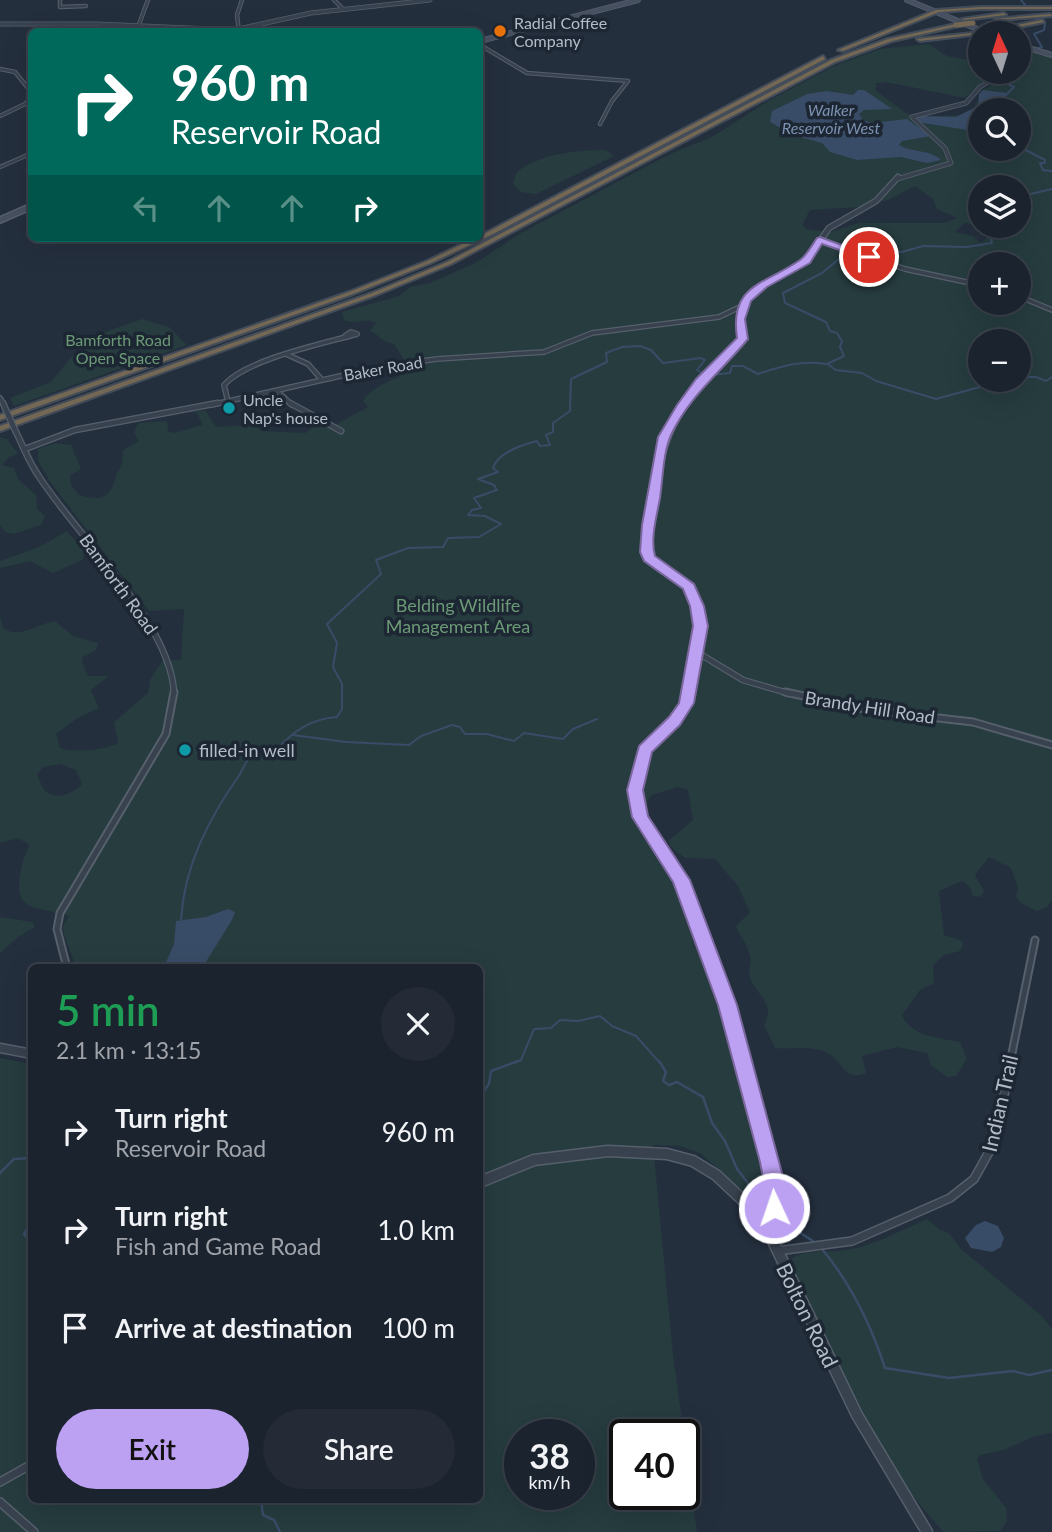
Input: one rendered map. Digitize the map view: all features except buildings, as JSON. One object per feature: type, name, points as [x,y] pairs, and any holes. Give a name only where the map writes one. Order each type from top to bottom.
[{"type":"highway","points":[[483,236],[841,50],[935,12],[981,8],[1052,13]]},
{"type":"highway","points":[[841,50],[889,34],[964,19],[1052,13]]},
{"type":"highway","points":[[0,429],[374,294],[449,263],[827,64],[865,48],[956,25],[1052,13]]},
{"type":"highway","points":[[1025,21],[1052,13]]},
{"type":"highway","points":[[865,48],[906,40],[968,34]]},
{"type":"highway","points":[[0,418],[372,285],[440,258],[471,242]]},
{"type":"main road","points":[[483,42],[638,0]]},
{"type":"main road","points":[[907,0],[968,26]]},
{"type":"main road","points":[[1031,50],[1052,55]]},
{"type":"main road","points":[[0,220],[28,208]]},
{"type":"street","points":[[60,0],[60,7],[86,6]]},
{"type":"street","points":[[138,27],[148,0]]},
{"type":"street","points":[[239,28],[237,15],[242,0]]},
{"type":"street","points":[[334,0],[342,9]]},
{"type":"street","points":[[247,28],[290,17],[373,3],[430,0]]},
{"type":"street","points":[[0,24],[172,28]]},
{"type":"street","points":[[58,28],[59,24]]},
{"type":"street","points":[[483,45],[525,73],[628,81],[612,101],[600,124]]},
{"type":"street","points":[[0,69],[15,72],[28,88]]},
{"type":"street","points":[[761,1222],[774,1208],[775,1188],[735,1031],[681,880],[640,817],[636,804],[635,790],[645,750],[683,711],[701,626],[690,587],[649,558],[647,547],[650,516],[664,437],[682,405],[701,381],[742,339],[739,319],[742,306],[764,284],[806,261],[820,240],[838,221],[876,201],[899,176],[917,170],[940,168],[951,163],[949,155],[933,134],[915,123],[912,117],[966,103],[985,84]]},
{"type":"street","points":[[0,116],[25,104],[28,98]]},
{"type":"street","points":[[0,167],[28,155]]},
{"type":"street","points":[[820,240],[905,269],[968,282]]},
{"type":"street","points":[[1031,301],[1052,310]]},
{"type":"street","name":"Baker Road","points":[[25,449],[75,430],[228,402],[411,362],[544,352],[592,333],[719,317],[742,306]]},
{"type":"street","points":[[228,402],[225,385],[230,378],[250,366],[345,336]]},
{"type":"street","points":[[288,355],[308,365],[322,380]]},
{"type":"street","points":[[277,391],[286,403],[326,420],[341,431]]},
{"type":"street","name":"Bamforth Road","points":[[0,398],[37,474],[154,629],[164,647],[176,688],[173,712],[166,734],[60,913],[57,929],[66,964]]},
{"type":"street","name":"Brandy Hill Road","points":[[695,651],[744,680],[790,694],[880,712],[972,722],[1052,746]]},
{"type":"street","name":"Indian Trail","points":[[778,1251],[852,1241],[950,1198],[971,1183],[994,1143],[1035,940]]},
{"type":"street","points":[[0,1048],[28,1053]]},
{"type":"street","name":"Bolton Road","points":[[483,1181],[514,1167],[553,1156],[650,1152],[681,1157],[708,1169],[736,1194],[761,1222],[778,1251],[816,1334],[858,1415],[891,1476],[927,1532]]},
{"type":"street","points":[[0,1482],[28,1466]]},
{"type":"street","points":[[0,1502],[34,1532]]},
{"type":"green space","name":"Belding Wildlife Management Area","points":[[928,44],[947,56],[968,60],[968,84],[980,84],[965,98],[886,82],[875,84],[875,90],[906,113],[919,117],[960,115],[968,111],[968,161],[1031,161],[1031,98],[979,98],[983,90],[993,84],[1031,84],[1031,52],[1052,57],[1052,900],[1047,907],[1037,911],[1021,903],[1016,897],[1018,888],[1011,868],[989,857],[975,875],[984,891],[981,897],[973,896],[969,886],[962,881],[939,891],[944,935],[962,941],[963,945],[960,951],[944,955],[933,965],[934,983],[920,990],[902,1015],[912,1028],[919,1032],[960,1042],[967,1059],[956,1076],[947,1077],[931,1065],[927,1053],[897,1047],[862,1056],[866,1073],[853,1075],[824,1052],[811,1048],[775,1048],[764,1025],[768,1010],[751,980],[749,952],[736,926],[750,912],[738,886],[715,859],[685,858],[670,846],[669,840],[693,820],[688,790],[677,787],[652,795],[637,815],[638,821],[686,904],[730,1028],[764,1161],[766,1189],[747,1194],[701,1154],[681,1146],[653,1145],[682,1419],[609,1419],[609,1510],[694,1510],[697,1532],[0,1532],[0,1058],[28,1063],[28,1503],[483,1503],[483,964],[75,964],[62,928],[69,916],[35,907],[22,899],[19,880],[29,844],[17,838],[0,843],[0,616],[3,628],[9,631],[22,632],[55,621],[73,636],[98,643],[96,650],[83,657],[82,662],[88,676],[109,676],[91,690],[99,708],[76,719],[56,734],[60,748],[81,750],[98,749],[118,743],[114,722],[148,693],[150,680],[162,661],[181,660],[184,609],[149,611],[51,483],[38,461],[38,449],[55,443],[71,445],[81,469],[70,476],[71,485],[79,495],[99,498],[111,489],[122,464],[123,450],[139,441],[134,433],[138,423],[167,421],[168,431],[173,433],[203,425],[197,413],[193,412],[205,410],[216,427],[256,425],[261,431],[305,433],[320,421],[333,426],[368,407],[363,401],[366,397],[399,377],[399,364],[404,360],[394,344],[370,331],[376,323],[344,320],[342,312],[399,296],[410,287],[430,283],[477,262],[521,233],[668,155],[712,137],[770,100],[834,66],[880,49]],"holes":[[[915,186],[933,199],[937,209],[957,218],[944,223],[858,223],[831,232],[806,229],[802,225],[810,210],[858,207],[888,200]],[[60,764],[76,770],[82,784],[70,793],[60,796],[45,791],[37,775],[43,767]]]},
{"type":"green space","points":[[606,150],[614,156],[536,194],[521,192],[513,184],[516,173],[535,161],[570,152]]},
{"type":"green space","name":"Bamforth Road Open Space","points":[[142,319],[169,327],[187,345],[14,406],[10,398],[51,382],[73,355],[94,336]]},
{"type":"green space","points":[[0,437],[7,439],[18,454],[9,457],[2,465],[14,468],[18,479],[36,495],[37,509],[45,516],[41,525],[14,534],[5,532],[0,525]]},
{"type":"green space","points":[[67,531],[85,552],[82,560],[53,573],[30,561],[0,568],[0,561],[39,547]]},
{"type":"green space","points":[[0,917],[32,922],[35,927],[18,937],[0,953]]},
{"type":"green space","points":[[927,1219],[940,1230],[949,1233],[961,1249],[1042,1316],[1052,1329],[1052,1433],[980,1455],[977,1460],[983,1479],[1006,1508],[1007,1521],[1000,1531],[944,1532],[908,1489],[862,1413],[800,1290],[789,1262],[807,1253],[846,1250],[867,1245]]},
{"type":"water","name":"Walker Reservoir West","points":[[858,90],[864,90],[892,109],[864,110],[859,114],[863,120],[872,123],[907,119],[931,136],[902,141],[899,145],[932,154],[941,160],[927,163],[901,157],[857,160],[830,152],[822,143],[793,135],[770,122],[772,111],[807,94],[827,91],[853,95]]},
{"type":"water","points":[[983,90],[1007,93],[1004,98],[979,98]]},
{"type":"water","points":[[968,111],[968,130],[917,122],[916,119],[922,116],[956,117]]},
{"type":"water","points":[[228,909],[235,912],[205,964],[165,964],[174,944],[176,921],[206,917]]},
{"type":"water","points":[[985,1221],[998,1226],[1004,1238],[1001,1247],[992,1252],[971,1248],[965,1238],[976,1225]]},
{"type":"waterway","points":[[1021,0],[1026,6]]},
{"type":"waterway","points":[[1038,48],[1042,47],[1034,34],[1044,30],[1045,23]]},
{"type":"waterway","points":[[1005,96],[1014,87],[1008,84]]},
{"type":"waterway","points":[[1031,153],[1045,160],[1045,163],[1040,163],[1043,170],[1052,171]]},
{"type":"waterway","points":[[1031,194],[1052,189]]},
{"type":"waterway","points":[[868,254],[876,251],[902,252],[923,246],[967,247],[992,243],[993,238]]},
{"type":"waterway","points":[[827,364],[844,356],[840,347],[842,341],[837,333],[830,331],[826,322],[785,303],[783,293],[822,273],[839,259],[850,255],[863,258]]},
{"type":"waterway","points":[[181,920],[187,881],[200,843],[208,825],[251,755],[260,750],[277,749],[304,727],[319,720],[337,717],[342,709],[342,684],[333,667],[337,643],[327,624],[381,574],[376,560],[408,548],[443,547],[448,538],[479,537],[501,524],[485,516],[468,515],[472,510],[481,508],[474,498],[497,490],[494,485],[478,479],[498,472],[493,468],[499,458],[516,448],[537,441],[540,446],[550,445],[546,435],[553,432],[553,423],[570,411],[571,379],[607,362],[606,353],[622,347],[640,346],[651,350],[663,363],[701,358],[705,360],[697,370],[704,374]]},
{"type":"waterway","points":[[711,375],[730,373],[732,366],[743,366],[758,374],[799,363],[826,364]]},
{"type":"waterway","points":[[829,365],[836,370],[862,373],[876,381],[936,399],[968,390]]},
{"type":"waterway","points":[[1031,377],[1046,381],[1052,377]]},
{"type":"waterway","points":[[293,735],[346,742],[409,745],[421,736],[452,725],[460,727],[465,734],[487,734],[514,741],[524,733],[563,739],[573,729],[597,719]]},
{"type":"waterway","points":[[514,1063],[521,1060],[534,1029],[551,1028],[560,1020],[578,1021],[600,1016],[612,1026],[636,1036],[660,1063]]},
{"type":"waterway","points":[[483,1092],[489,1084],[491,1071],[518,1061]]},
{"type":"waterway","points":[[659,1061],[666,1072],[663,1081],[669,1085],[677,1082],[703,1097],[712,1123],[725,1141],[737,1169],[755,1192]]},
{"type":"waterway","points":[[0,1173],[14,1159],[28,1158]]},
{"type":"waterway","points":[[788,1225],[813,1241]]},
{"type":"waterway","points":[[28,1228],[24,1234],[28,1240]]},
{"type":"waterway","points":[[822,1249],[859,1305],[885,1368],[949,1378],[1013,1371],[1029,1375],[1052,1370]]},
{"type":"waterway","points":[[261,1503],[263,1515],[274,1520],[280,1532]]},
{"type":"place","name":"Radial Coffee Company","points":[[500,31]]},
{"type":"place","name":"Uncle Nap's house","points":[[229,408]]},
{"type":"place","name":"filled-in well","points":[[185,750]]},
{"type":"route","points":[[774,1208],[776,1199],[770,1162],[728,1005],[692,904],[681,880],[640,817],[636,804],[635,790],[645,750],[651,741],[675,721],[686,703],[701,626],[690,587],[649,558],[648,525],[664,437],[682,405],[701,381],[742,339],[739,319],[747,299],[764,284],[806,261],[820,240],[869,257]]}]
